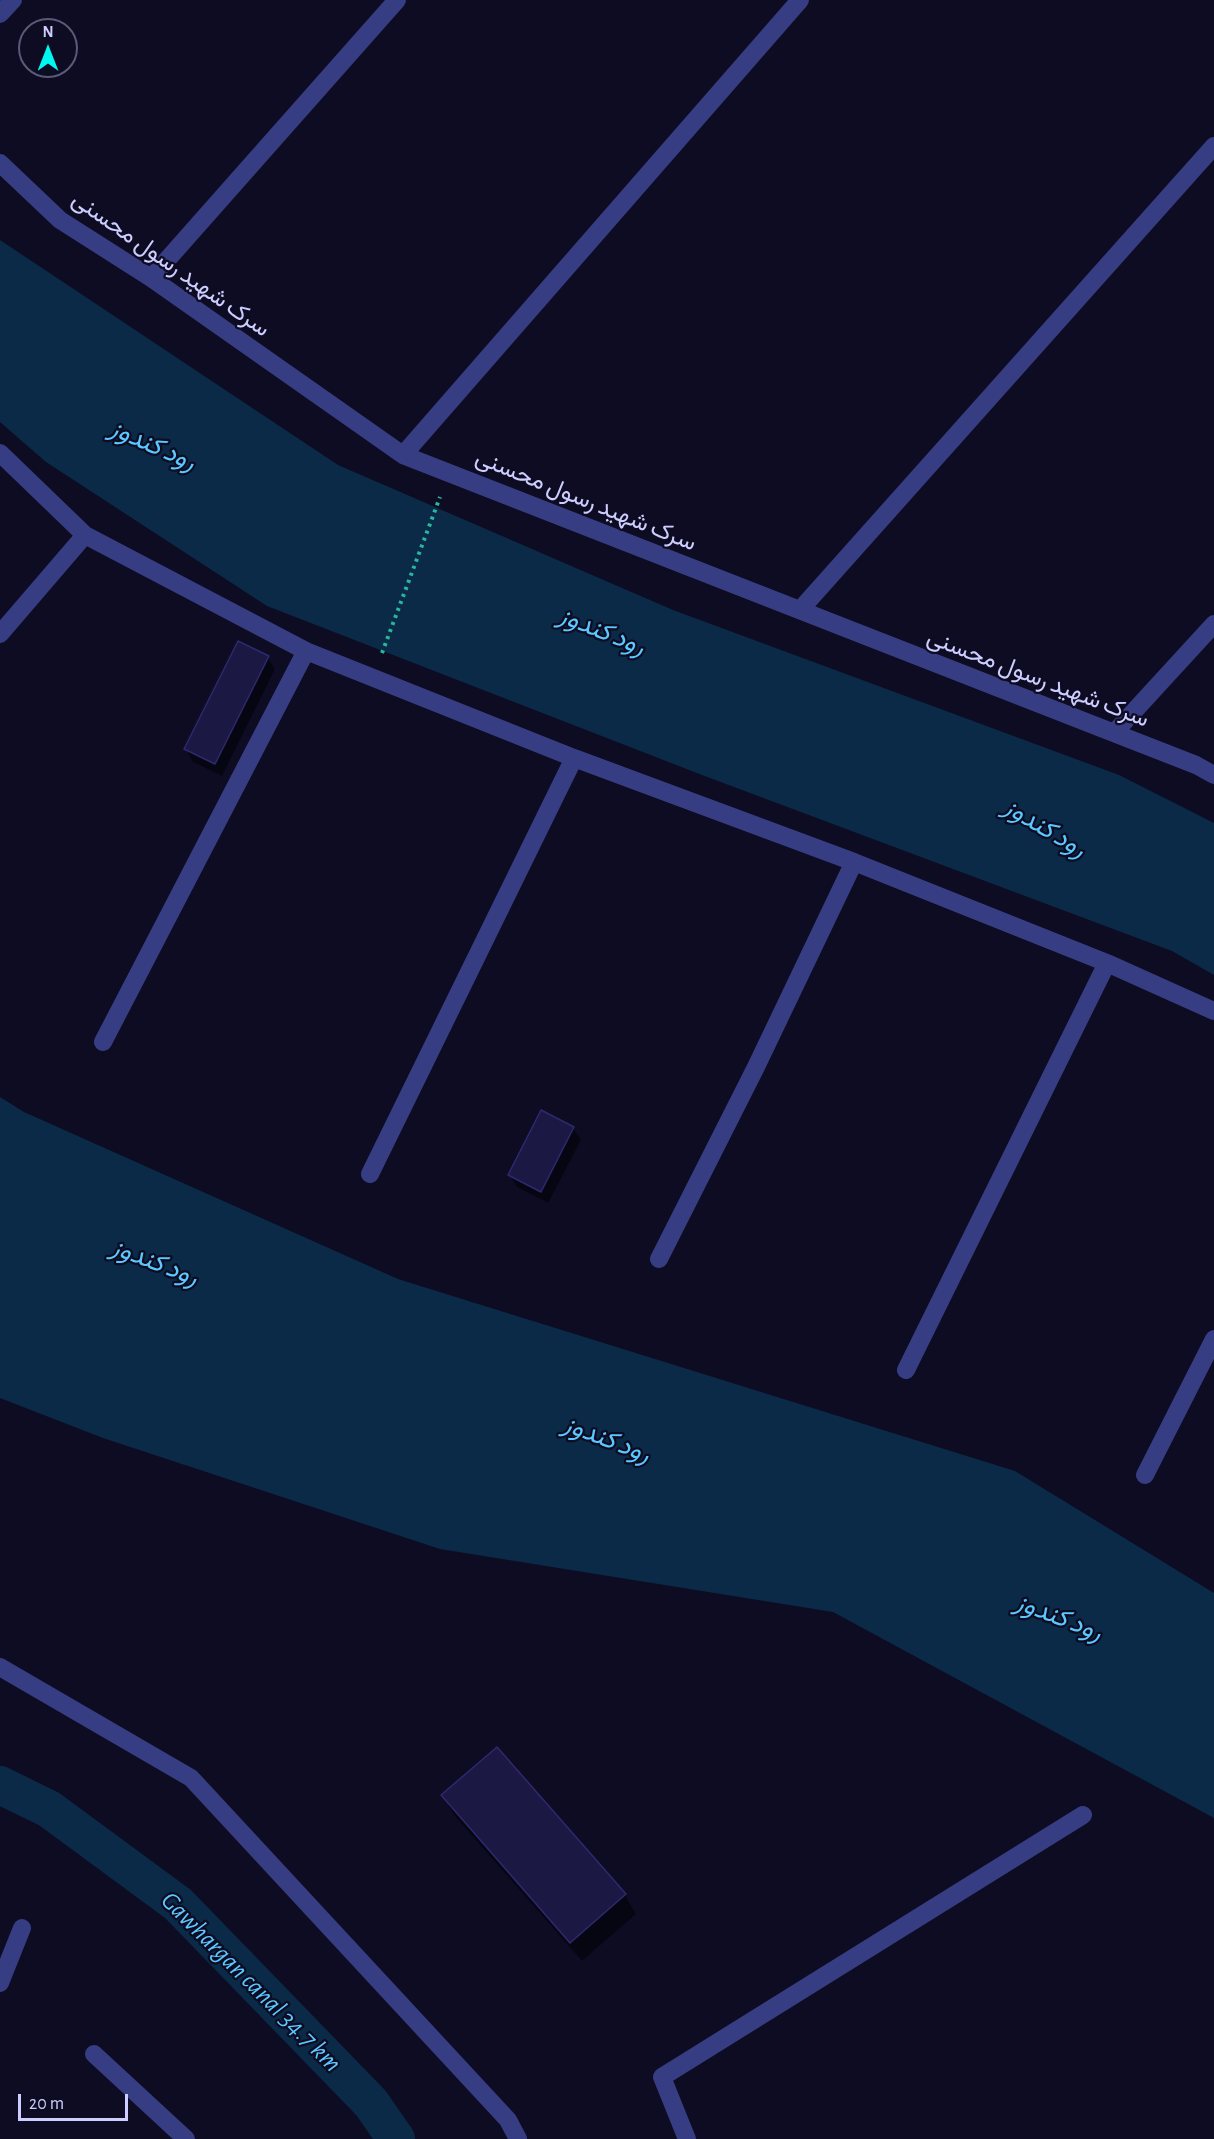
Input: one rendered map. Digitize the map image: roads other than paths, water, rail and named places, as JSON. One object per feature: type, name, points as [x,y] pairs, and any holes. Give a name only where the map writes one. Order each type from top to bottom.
[{"type":"street","points":[[0,14],[14,0]]},
{"type":"street","points":[[151,278],[397,0]]},
{"type":"street","points":[[403,454],[800,0]]},
{"type":"street","points":[[800,610],[1214,146]]},
{"type":"street","name":"سرک شهید رسول محسنی","points":[[0,163],[60,220],[151,278],[403,454],[1196,765],[1214,775]]},
{"type":"street","points":[[0,453],[85,535],[306,651],[574,758],[854,862],[1107,963],[1214,1011]]},
{"type":"street","points":[[0,634],[85,535]]},
{"type":"street","points":[[1114,733],[1214,624]]},
{"type":"street","points":[[103,1042],[306,651]]},
{"type":"street","points":[[370,1174],[574,758]]},
{"type":"street","points":[[659,1259],[756,1067],[854,862]]},
{"type":"street","points":[[906,1370],[1107,963]]},
{"type":"street","points":[[1145,1476],[1214,1339]]},
{"type":"street","points":[[0,1667],[191,1778],[508,2120],[518,2139]]},
{"type":"street","points":[[687,2139],[662,2077],[1083,1815]]},
{"type":"street","points":[[0,1983],[22,1928]]},
{"type":"street","points":[[94,2054],[186,2139]]},
{"type":"water","name":"رود کندوز","points":[[0,240],[338,465],[673,610],[1119,775],[1214,823],[1214,975],[1172,951],[702,775],[267,606],[46,462],[0,422]]},
{"type":"water","name":"رود کندوز","points":[[0,1097],[24,1112],[398,1279],[1015,1471],[1214,1593],[1214,1818],[833,1612],[440,1549],[103,1438],[0,1398]]},
{"type":"waterway","name":"Gawhargan canal 34.7 km","points":[[0,1785],[49,1809],[178,1904],[371,2103],[396,2139]]}]
